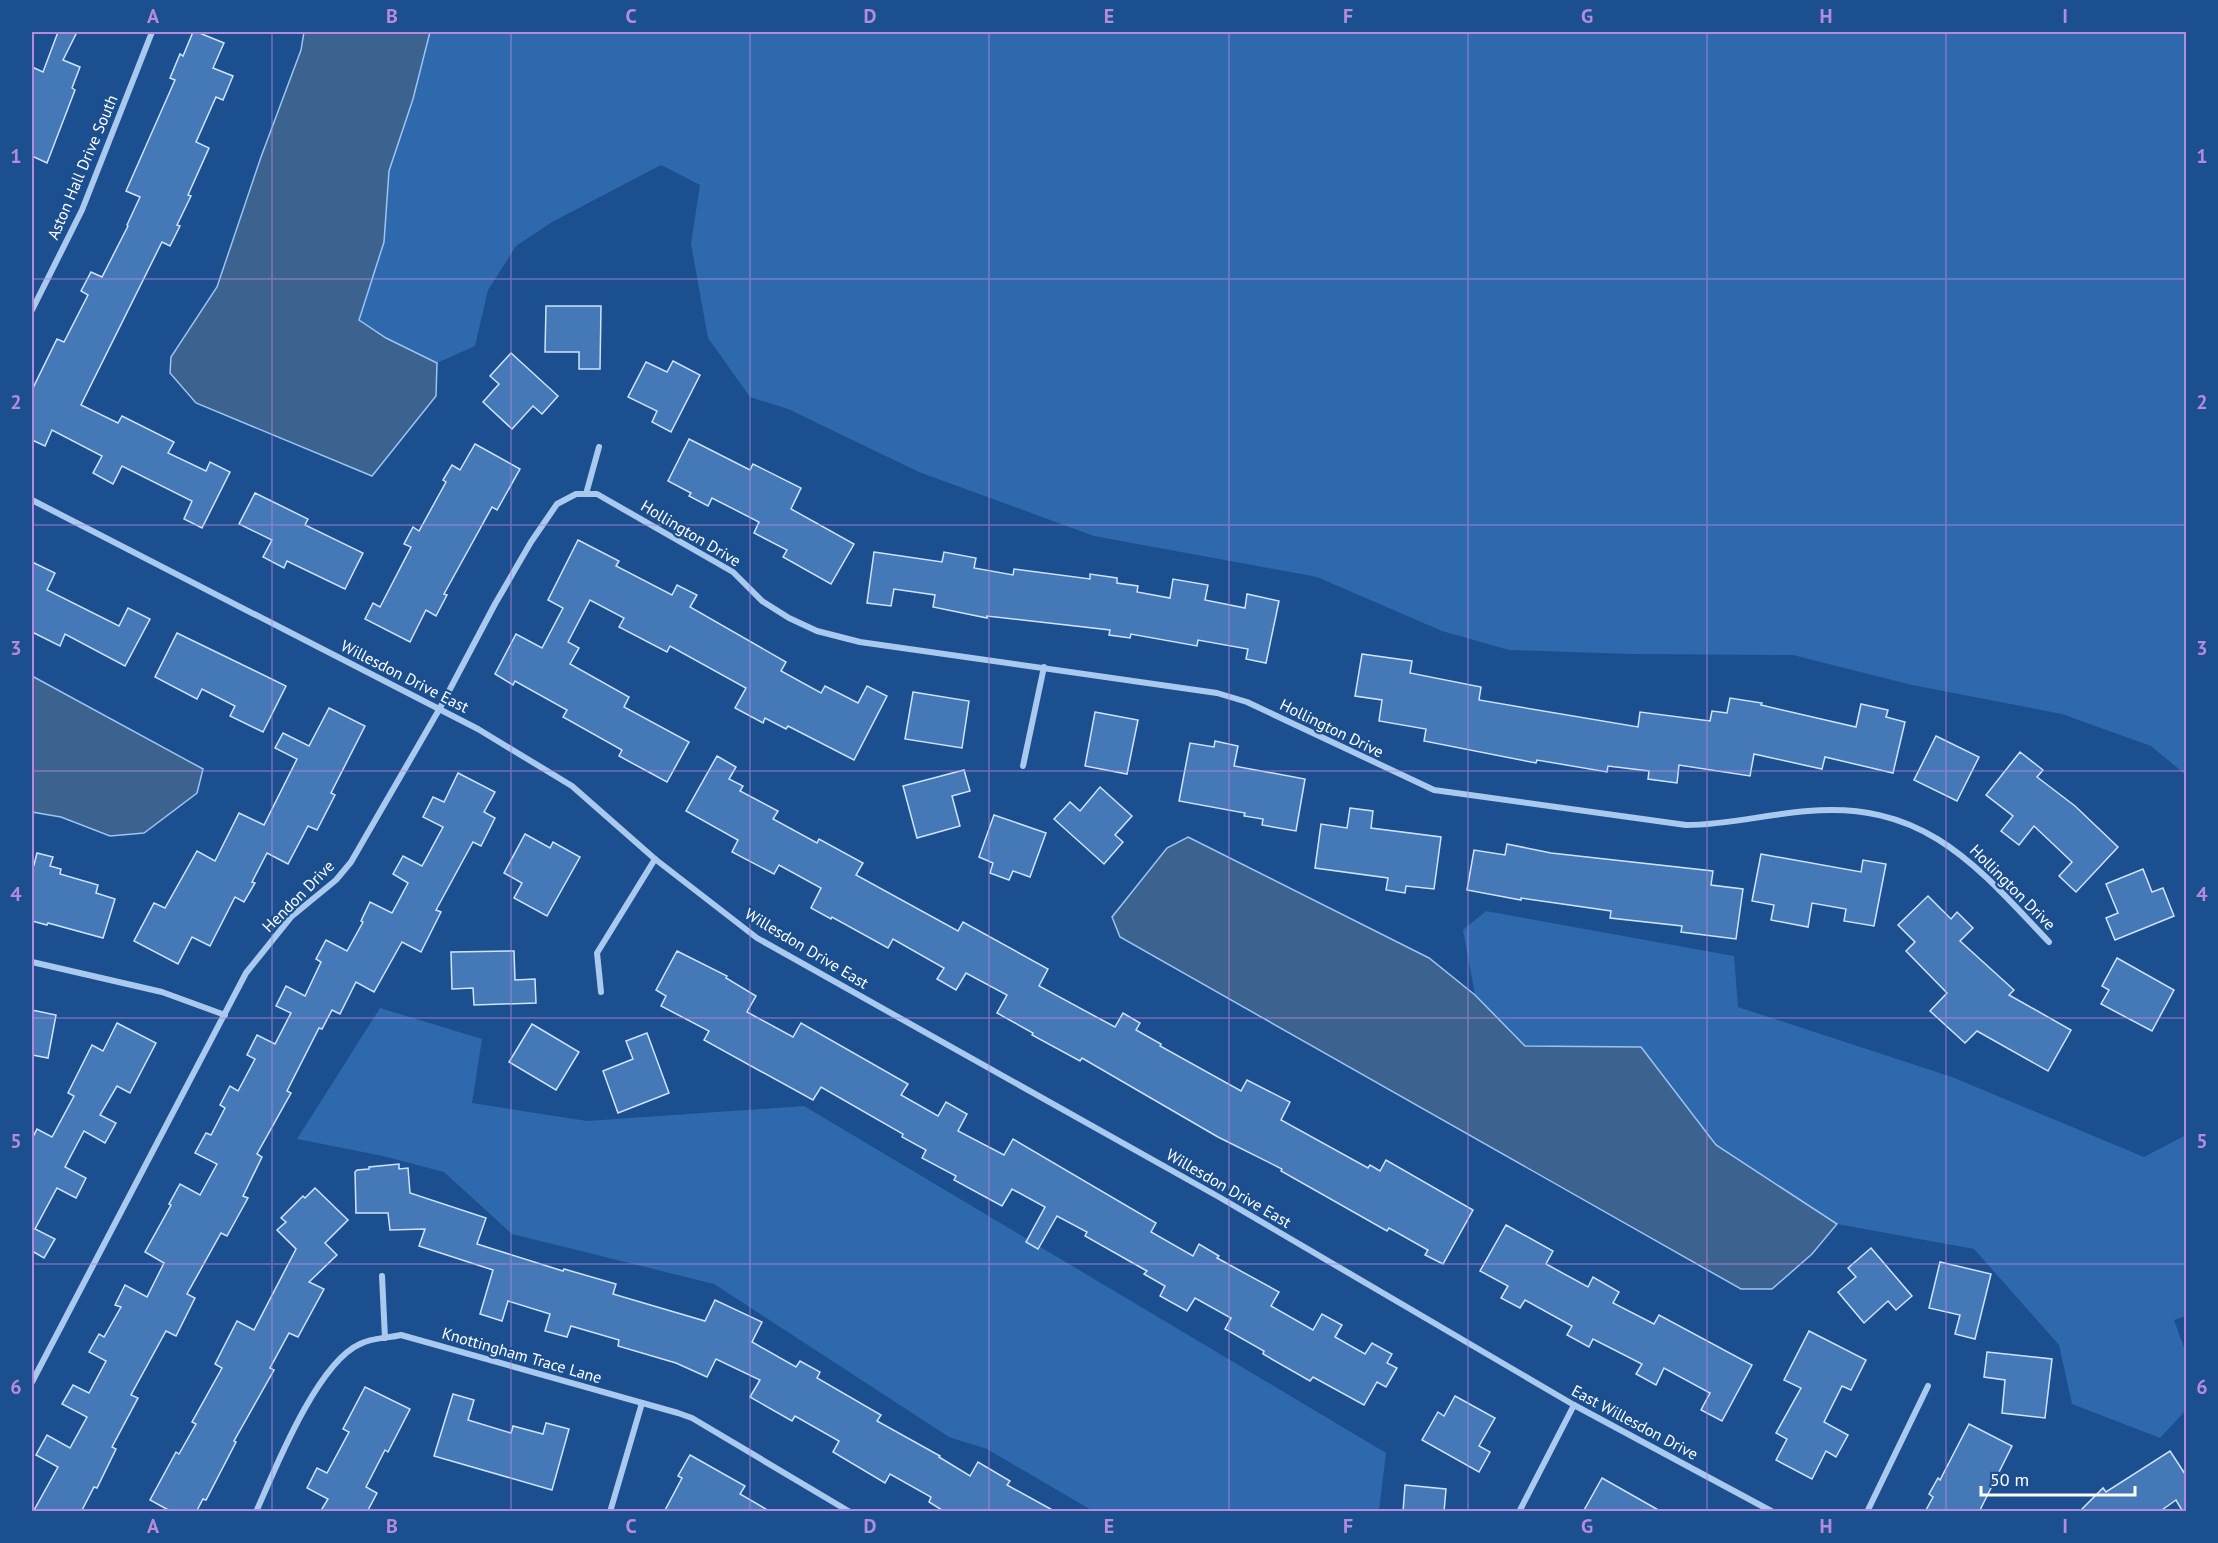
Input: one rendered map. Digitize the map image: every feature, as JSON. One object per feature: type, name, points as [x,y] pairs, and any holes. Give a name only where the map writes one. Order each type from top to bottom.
[{"type":"street","name":"Aston Hall Drive South","points":[[32,310],[81,210],[152,32]]},
{"type":"street","points":[[586,494],[599,447]]},
{"type":"street","name":"Hendon Drive","points":[[32,1382],[246,973],[291,917],[336,880],[351,862],[440,708],[495,604],[531,542],[558,504],[576,494],[597,494]]},
{"type":"street","name":"Hollington Drive","points":[[597,494],[733,572],[762,601],[789,618],[817,631],[860,642],[1217,693],[1247,702],[1434,790],[1686,825],[1711,825],[1807,811],[1846,809],[1874,812],[1912,824],[1956,849],[1980,869],[2049,942]]},
{"type":"street","name":"Willesdon Drive East","points":[[32,500],[440,708],[548,770],[572,786],[655,859],[757,938],[1219,1197],[1486,1353]]},
{"type":"street","points":[[1023,766],[1044,667]]},
{"type":"street","points":[[601,992],[597,953],[655,859]]},
{"type":"street","points":[[32,962],[162,992],[225,1015]]},
{"type":"street","points":[[382,1276],[385,1338]]},
{"type":"street","name":"Knottingham Trace Lane","points":[[256,1512],[284,1450],[320,1382],[340,1358],[360,1343],[400,1335],[692,1418],[850,1512]]},
{"type":"street","name":"East Willesdon Drive","points":[[1486,1353],[1574,1405],[1773,1512]]},
{"type":"street","points":[[1867,1512],[1928,1386]]},
{"type":"street","points":[[610,1512],[642,1403]]},
{"type":"street","points":[[1519,1512],[1574,1405]]},
{"type":"shaded area","points":[[304,32],[430,32],[413,99],[389,171],[384,242],[359,320],[386,338],[437,363],[436,396],[372,476],[196,403],[170,373],[171,357],[217,287],[261,157],[301,50]]},
{"type":"shaded area","points":[[430,32],[2186,32],[2186,775],[2151,746],[2062,714],[1912,685],[1793,655],[1633,654],[1509,650],[1442,631],[1317,577],[1094,536],[919,472],[788,409],[750,397],[708,338],[691,244],[700,185],[661,165],[552,222],[516,246],[488,290],[475,346],[437,363],[386,338],[359,320],[384,242],[389,171],[413,99]]},
{"type":"shaded area","points":[[32,676],[203,769],[197,793],[144,833],[110,836],[61,817],[32,812]]},
{"type":"shaded area","points":[[1188,837],[1429,958],[1475,995],[1525,1046],[1641,1047],[1716,1145],[1837,1224],[1812,1254],[1772,1289],[1741,1289],[1120,937],[1112,917],[1167,848]]},
{"type":"shaded area","points":[[1486,911],[1734,956],[1738,1007],[1952,1077],[2144,1157],[2186,1135],[2186,1316],[2174,1320],[2186,1353],[2186,1410],[2160,1438],[2072,1404],[2059,1345],[1974,1249],[1837,1224],[1716,1145],[1641,1047],[1525,1046],[1475,995],[1463,930]]},
{"type":"shaded area","points":[[380,1008],[482,1039],[472,1103],[587,1121],[804,1106],[1386,1453],[1379,1511],[1093,1511],[987,1449],[949,1437],[714,1284],[512,1234],[444,1172],[383,1156],[297,1139]]},
{"type":"building","points":[[58,32],[77,32],[63,60],[80,67],[72,88],[75,90],[47,163],[32,156],[32,67],[43,72]]},
{"type":"building","points":[[193,32],[224,43],[213,68],[233,76],[223,100],[216,97],[196,142],[209,148],[188,195],[191,196],[177,225],[180,226],[170,246],[162,242],[81,405],[118,423],[122,416],[174,442],[168,453],[206,471],[210,462],[230,472],[202,528],[184,519],[192,501],[122,466],[113,484],[93,473],[102,456],[52,430],[45,446],[32,440],[32,390],[57,339],[64,342],[88,295],[81,291],[91,272],[102,277],[128,226],[140,197],[126,191],[175,80],[170,78],[180,54],[183,56]]},
{"type":"building","points":[[546,306],[601,306],[600,369],[579,369],[579,352],[545,352]]},
{"type":"building","points":[[511,353],[558,396],[542,414],[533,406],[512,429],[483,402],[499,384],[490,376]]},
{"type":"building","points":[[673,361],[700,375],[671,432],[652,422],[657,411],[628,397],[646,362],[667,372]]},
{"type":"building","points":[[689,439],[750,470],[753,464],[801,488],[791,509],[854,544],[831,584],[783,557],[787,550],[754,533],[759,522],[712,498],[708,506],[689,496],[691,493],[668,481]]},
{"type":"building","points":[[475,444],[520,469],[497,510],[492,507],[444,594],[447,595],[436,616],[426,610],[410,642],[365,619],[373,603],[380,607],[411,547],[404,544],[413,527],[419,531],[446,482],[443,480],[452,465],[460,470]]},
{"type":"building","points":[[255,493],[308,519],[305,525],[363,553],[345,589],[287,561],[284,568],[263,557],[272,540],[239,524]]},
{"type":"building","points":[[578,540],[619,561],[616,566],[672,595],[677,585],[697,595],[690,607],[786,662],[781,671],[821,693],[825,686],[858,703],[867,686],[887,696],[854,760],[788,726],[786,729],[765,718],[763,723],[735,708],[746,688],[670,646],[667,652],[619,627],[624,618],[590,600],[568,642],[579,648],[570,664],[629,697],[624,707],[689,742],[667,782],[619,756],[622,750],[563,717],[567,710],[515,681],[513,685],[495,674],[516,634],[542,648],[563,608],[548,600]]},
{"type":"building","points":[[874,552],[942,562],[944,552],[976,558],[974,568],[1013,575],[1014,569],[1090,579],[1090,574],[1117,578],[1117,583],[1138,586],[1137,592],[1170,598],[1173,579],[1208,585],[1205,600],[1245,608],[1247,594],[1279,601],[1266,663],[1246,659],[1248,649],[1198,640],[1197,646],[1131,634],[1130,638],[1109,635],[1110,630],[987,616],[987,618],[933,607],[935,595],[894,589],[891,606],[867,603]]},
{"type":"building","points":[[32,562],[55,573],[47,590],[119,626],[128,608],[150,619],[125,666],[65,634],[60,646],[32,632]]},
{"type":"building","points":[[177,633],[286,686],[263,732],[230,716],[235,706],[202,689],[197,699],[155,677]]},
{"type":"building","points":[[1362,654],[1412,661],[1410,673],[1481,687],[1479,700],[1638,727],[1640,712],[1710,721],[1712,711],[1727,713],[1730,698],[1762,703],[1761,705],[1856,727],[1861,704],[1888,710],[1886,717],[1905,722],[1893,773],[1825,757],[1822,769],[1754,754],[1750,776],[1679,765],[1677,783],[1648,779],[1649,771],[1608,766],[1607,772],[1537,760],[1536,763],[1424,741],[1426,729],[1379,721],[1382,700],[1355,696]]},
{"type":"building","points":[[913,692],[969,701],[962,748],[905,739]]},
{"type":"building","points":[[329,708],[365,726],[331,793],[335,795],[317,830],[308,826],[288,864],[267,853],[252,882],[255,883],[244,902],[235,897],[210,946],[192,937],[178,964],[134,941],[154,903],[165,908],[197,851],[215,861],[239,813],[264,825],[297,759],[275,748],[283,733],[309,746]]},
{"type":"building","points":[[1095,712],[1138,720],[1127,774],[1085,766]]},
{"type":"building","points":[[1936,736],[1979,757],[1957,801],[1914,780]]},
{"type":"building","points":[[1215,741],[1238,746],[1234,766],[1305,779],[1296,831],[1262,825],[1263,819],[1244,816],[1245,813],[1179,801],[1190,743],[1214,747]]},
{"type":"building","points":[[2020,752],[2043,770],[2037,777],[2075,806],[2118,847],[2076,892],[2059,876],[2072,862],[2034,826],[2019,845],[2001,831],[2013,816],[1986,795]]},
{"type":"building","points":[[717,756],[736,767],[729,779],[743,786],[740,791],[778,811],[773,819],[817,843],[819,839],[863,863],[856,875],[958,931],[963,922],[1048,969],[1039,986],[1115,1027],[1123,1013],[1140,1023],[1136,1030],[1161,1044],[1160,1046],[1241,1091],[1247,1080],[1290,1102],[1281,1120],[1368,1168],[1370,1165],[1380,1171],[1386,1160],[1473,1210],[1443,1264],[1425,1255],[1428,1250],[1389,1228],[1387,1231],[1281,1171],[1282,1169],[1218,1137],[1082,1058],[1080,1061],[1032,1035],[1033,1033],[997,1013],[1007,995],[966,973],[956,990],[937,979],[944,968],[893,939],[888,948],[811,908],[821,888],[779,865],[774,874],[732,852],[738,840],[686,811]]},
{"type":"building","points":[[964,770],[970,791],[952,796],[960,826],[917,838],[903,786]]},
{"type":"building","points":[[458,773],[495,792],[484,812],[495,818],[481,846],[473,842],[436,910],[441,912],[421,952],[402,942],[374,992],[356,982],[340,1014],[332,1010],[322,1029],[319,1028],[287,1091],[291,1093],[257,1154],[262,1157],[243,1196],[248,1198],[227,1236],[221,1233],[187,1294],[195,1298],[176,1336],[166,1331],[131,1395],[138,1398],[112,1447],[116,1449],[97,1488],[94,1487],[81,1512],[33,1512],[58,1467],[36,1455],[47,1435],[70,1448],[87,1417],[62,1404],[73,1385],[89,1393],[106,1361],[89,1352],[99,1334],[104,1337],[121,1307],[115,1305],[125,1285],[147,1297],[164,1263],[145,1252],[180,1184],[200,1195],[217,1164],[195,1153],[206,1133],[211,1135],[225,1108],[220,1105],[230,1086],[238,1091],[255,1059],[247,1055],[257,1035],[275,1044],[291,1013],[276,1006],[286,986],[305,996],[321,962],[316,959],[326,940],[347,951],[363,922],[361,921],[370,902],[392,913],[408,883],[393,874],[403,856],[422,866],[443,827],[423,817],[433,797],[444,802]]},
{"type":"building","points":[[1100,787],[1132,816],[1115,835],[1123,842],[1104,864],[1054,819],[1070,802],[1080,811]]},
{"type":"building","points":[[1350,808],[1373,811],[1371,828],[1441,837],[1434,889],[1406,886],[1405,893],[1386,890],[1388,878],[1315,868],[1321,824],[1347,828]]},
{"type":"building","points":[[994,815],[1046,833],[1030,877],[1013,871],[1009,880],[990,873],[993,863],[979,857]]},
{"type":"building","points":[[525,834],[550,848],[553,842],[580,857],[547,916],[514,898],[522,883],[504,873]]},
{"type":"building","points":[[1507,844],[1551,853],[1713,871],[1711,885],[1743,889],[1736,939],[1681,932],[1682,926],[1610,918],[1611,911],[1521,898],[1521,900],[1467,890],[1474,850],[1505,855]]},
{"type":"building","points":[[37,853],[53,857],[50,866],[61,869],[60,874],[98,885],[96,893],[115,899],[103,938],[32,921],[32,864],[34,865]]},
{"type":"building","points":[[1761,854],[1861,872],[1863,860],[1886,864],[1874,926],[1844,921],[1846,909],[1812,903],[1808,927],[1771,920],[1774,905],[1752,901]]},
{"type":"building","points":[[2143,869],[2152,892],[2163,888],[2174,916],[2115,940],[2106,918],[2118,913],[2106,884]]},
{"type":"building","points":[[1928,896],[1951,919],[1957,912],[1973,928],[1960,941],[2014,990],[2009,995],[2071,1030],[2048,1071],[1977,1031],[1965,1043],[1930,1011],[1947,993],[1906,951],[1915,942],[1898,925]]},
{"type":"building","points":[[514,951],[515,980],[535,979],[536,1003],[474,1005],[473,988],[452,989],[451,952]]},
{"type":"building","points":[[677,951],[727,976],[726,978],[756,996],[747,1012],[793,1037],[801,1023],[908,1084],[901,1095],[938,1116],[946,1102],[967,1114],[958,1131],[1004,1155],[1013,1139],[1156,1223],[1151,1232],[1193,1256],[1199,1244],[1219,1256],[1217,1258],[1279,1292],[1271,1306],[1313,1330],[1322,1314],[1342,1325],[1335,1337],[1365,1354],[1372,1343],[1392,1354],[1387,1363],[1397,1368],[1386,1387],[1377,1382],[1364,1405],[1313,1377],[1310,1381],[1225,1329],[1231,1318],[1195,1298],[1187,1311],[1160,1296],[1165,1286],[1144,1274],[1147,1271],[1085,1236],[1087,1232],[1057,1216],[1038,1249],[1026,1242],[1045,1207],[1012,1189],[1002,1206],[954,1180],[956,1176],[922,1158],[926,1150],[902,1137],[903,1134],[821,1087],[813,1100],[704,1040],[709,1031],[661,1006],[666,996],[656,990]]},
{"type":"building","points":[[2117,958],[2174,990],[2152,1031],[2101,1004],[2109,990],[2102,986]]},
{"type":"building","points":[[32,1010],[56,1015],[48,1058],[32,1055]]},
{"type":"building","points":[[117,1023],[156,1043],[130,1093],[117,1086],[100,1115],[116,1123],[105,1143],[84,1131],[65,1167],[86,1178],[76,1198],[57,1188],[35,1229],[55,1239],[44,1258],[32,1251],[32,1139],[37,1129],[52,1137],[74,1096],[68,1093],[92,1045],[103,1051]]},
{"type":"building","points":[[532,1024],[579,1052],[556,1090],[509,1062]]},
{"type":"building","points":[[647,1033],[669,1093],[618,1113],[603,1071],[633,1059],[626,1041]]},
{"type":"building","points":[[399,1164],[399,1169],[408,1168],[410,1193],[486,1218],[477,1244],[563,1271],[564,1269],[616,1284],[613,1294],[705,1321],[715,1300],[762,1322],[752,1342],[796,1367],[800,1361],[820,1372],[817,1378],[881,1415],[877,1421],[940,1456],[970,1476],[978,1462],[1010,1481],[1007,1485],[1056,1512],[945,1512],[929,1502],[931,1497],[890,1474],[885,1483],[833,1452],[839,1441],[795,1416],[792,1421],[750,1397],[760,1380],[716,1359],[707,1377],[676,1363],[618,1346],[619,1340],[571,1326],[567,1337],[545,1331],[550,1314],[508,1301],[502,1321],[480,1314],[493,1270],[419,1246],[425,1229],[390,1230],[388,1213],[356,1213],[355,1172],[369,1169],[369,1167]]},
{"type":"building","points":[[315,1188],[348,1220],[325,1243],[337,1255],[309,1282],[324,1289],[298,1337],[289,1333],[270,1368],[274,1370],[234,1441],[236,1442],[206,1500],[203,1499],[196,1512],[172,1512],[150,1500],[176,1452],[179,1454],[196,1424],[192,1422],[222,1368],[215,1364],[237,1321],[254,1330],[296,1249],[277,1230],[286,1222],[281,1218],[303,1196],[305,1198]]},
{"type":"building","points":[[1506,1225],[1553,1251],[1546,1264],[1588,1287],[1593,1277],[1619,1292],[1613,1303],[1654,1324],[1659,1315],[1752,1365],[1722,1421],[1701,1410],[1710,1393],[1664,1368],[1656,1385],[1636,1374],[1642,1364],[1593,1339],[1589,1347],[1567,1335],[1572,1326],[1525,1300],[1520,1308],[1501,1298],[1508,1286],[1480,1271]]},
{"type":"building","points":[[1871,1248],[1912,1296],[1896,1310],[1888,1301],[1864,1323],[1838,1292],[1856,1277],[1848,1268]]},
{"type":"building","points":[[1940,1262],[1991,1274],[1975,1339],[1955,1334],[1960,1315],[1929,1308]]},
{"type":"building","points":[[1809,1331],[1866,1360],[1851,1390],[1842,1386],[1824,1422],[1848,1435],[1836,1457],[1826,1451],[1812,1479],[1776,1460],[1787,1439],[1776,1433],[1801,1388],[1784,1380]]},
{"type":"building","points":[[1987,1352],[2052,1359],[2045,1418],[2002,1413],[2005,1380],[1984,1377]]},
{"type":"building","points":[[365,1387],[410,1409],[388,1452],[385,1450],[366,1487],[377,1493],[367,1512],[320,1512],[328,1499],[307,1488],[317,1468],[327,1473],[349,1432],[343,1429]]},
{"type":"building","points":[[453,1394],[474,1400],[468,1420],[511,1433],[513,1426],[543,1434],[546,1423],[569,1429],[552,1490],[434,1456]]},
{"type":"building","points":[[1455,1396],[1495,1418],[1479,1446],[1490,1452],[1479,1472],[1422,1440],[1438,1412],[1444,1416]]},
{"type":"building","points":[[1969,1424],[2012,1446],[1979,1512],[1925,1512],[1933,1497],[1929,1494],[1938,1478],[1940,1480]]},
{"type":"building","points":[[2170,1451],[2187,1477],[2187,1512],[2183,1512],[2176,1500],[2159,1512],[2079,1512],[2103,1488],[2106,1492]]},
{"type":"building","points":[[690,1455],[745,1486],[740,1494],[771,1512],[664,1512],[682,1478],[678,1476]]},
{"type":"building","points":[[1602,1478],[1662,1512],[1583,1512]]},
{"type":"building","points":[[1405,1485],[1446,1489],[1444,1512],[1403,1512]]}]
